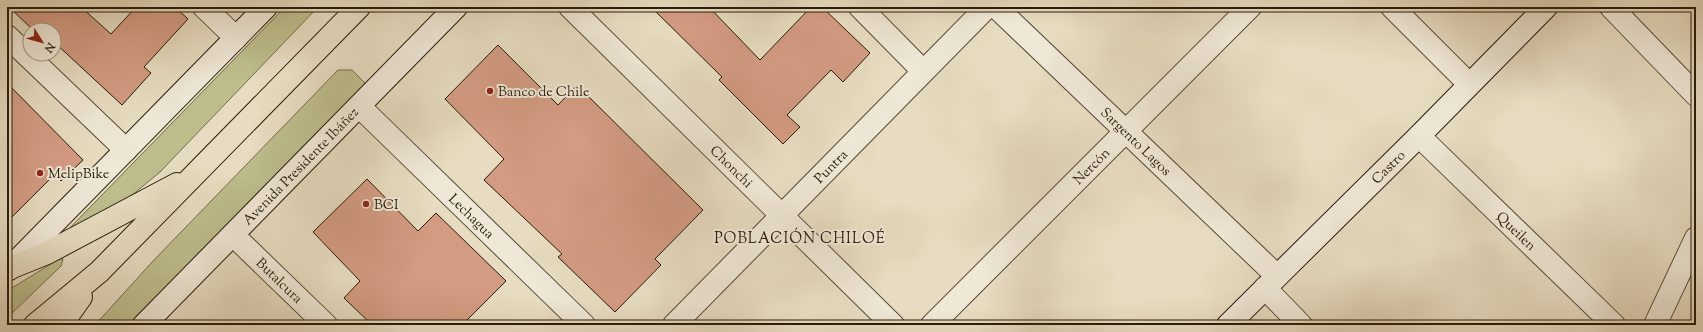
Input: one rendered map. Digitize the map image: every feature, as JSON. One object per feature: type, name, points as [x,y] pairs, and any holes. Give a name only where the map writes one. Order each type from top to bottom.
[{"type":"main road","points":[[35,325],[99,272],[359,7]]},
{"type":"main road","points":[[8,268],[47,253],[196,174]]},
{"type":"main road","points":[[61,325],[99,272]]},
{"type":"street","points":[[204,7],[236,38]]},
{"type":"street","points":[[8,268],[266,7]]},
{"type":"street","name":"Avenida Presidente Ibáñez","points":[[144,325],[360,107],[456,7]]},
{"type":"street","name":"Chonchi","points":[[570,7],[893,325]]},
{"type":"street","points":[[860,7],[924,71]]},
{"type":"street","name":"Puntra","points":[[674,325],[988,7]]},
{"type":"street","name":"Sargento Lagos","points":[[996,7],[1126,131],[1271,282],[1301,325]]},
{"type":"street","name":"Nercón","points":[[932,325],[1250,7]]},
{"type":"street","points":[[1392,7],[1469,84]]},
{"type":"street","name":"Castro","points":[[1228,325],[1419,136],[1546,7]]},
{"type":"street","points":[[1611,7],[1696,95]]},
{"type":"street","points":[[7,36],[126,150]]},
{"type":"street","name":"Lechagua","points":[[360,107],[584,325]]},
{"type":"street","name":"Queilen","points":[[1419,136],[1614,325]]},
{"type":"street","name":"Butalcura","points":[[233,235],[326,325]]},
{"type":"street","points":[[1655,325],[1696,238]]},
{"type":"green space","points":[[285,7],[318,7],[160,172],[131,196],[62,236]]},
{"type":"green space","points":[[338,70],[352,70],[366,84],[129,325],[95,325],[153,261]]},
{"type":"green space","points":[[59,259],[63,259],[61,266],[7,318],[7,291]]},
{"type":"building","points":[[9,7],[81,7],[111,34],[136,7],[175,7],[188,19],[144,67],[151,73],[122,105],[62,49],[62,22],[25,22]]},
{"type":"building","points":[[651,7],[709,7],[760,60],[811,7],[822,7],[870,53],[843,82],[831,70],[787,115],[800,127],[783,144],[719,80],[722,77]]},
{"type":"building","points":[[498,45],[558,105],[577,85],[703,210],[655,259],[661,265],[615,312],[558,257],[562,254],[484,180],[504,159],[445,99]]},
{"type":"building","points":[[7,83],[83,160],[61,181],[55,174],[7,222]]},
{"type":"building","points":[[367,179],[418,231],[436,213],[506,281],[462,325],[372,325],[344,298],[360,281],[313,232]]},
{"type":"place","name":"Banco de Chile","points":[[490,91]]},
{"type":"place","name":"MelipBike","points":[[40,173]]},
{"type":"place","name":"BCI","points":[[366,204]]},
{"type":"district","name":"POBLACIÓN CHILOÉ","points":[[800,238]]}]
